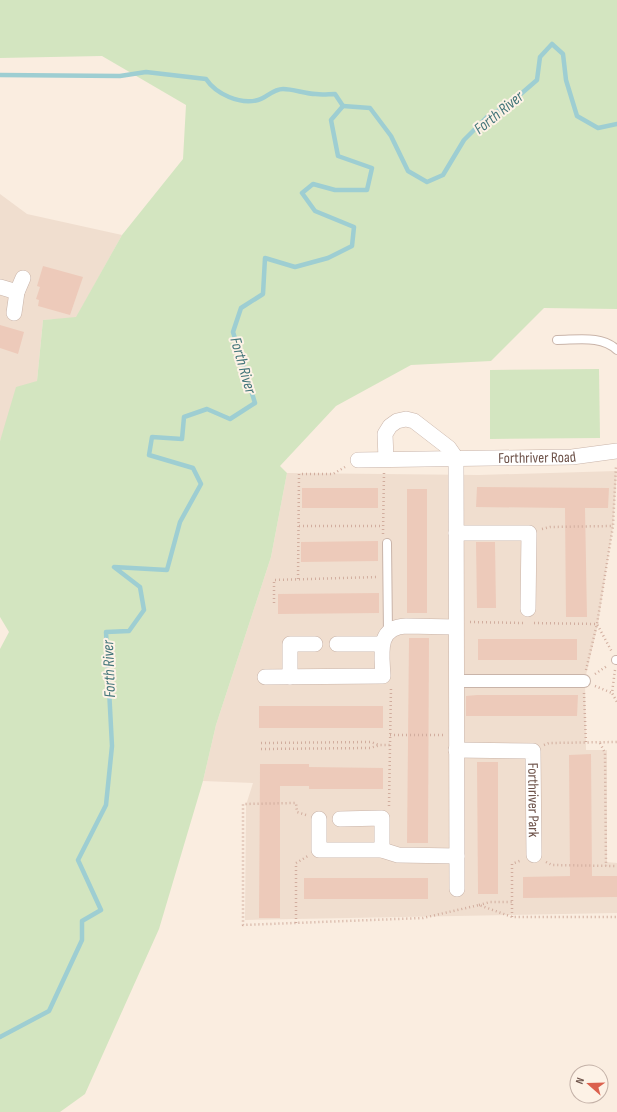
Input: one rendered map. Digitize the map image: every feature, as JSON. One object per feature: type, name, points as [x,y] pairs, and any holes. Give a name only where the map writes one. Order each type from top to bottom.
[{"type":"street","points":[[0,287],[20,285],[14,313]]},
{"type":"street","points":[[386,459],[386,434],[390,426],[397,421],[406,419],[414,421],[426,430],[449,448],[456,458],[457,889]]},
{"type":"street","name":"Forthriver Road","points":[[358,460],[572,457],[617,451]]},
{"type":"street","points":[[456,532],[529,533],[528,609]]},
{"type":"street","points":[[337,644],[385,638],[398,626],[456,628]]},
{"type":"street","points":[[265,678],[383,676],[385,638]]},
{"type":"street","points":[[290,677],[290,644],[315,644]]},
{"type":"street","points":[[456,681],[584,681]]},
{"type":"street","name":"Forthriver Park","points":[[456,742],[534,750],[534,855]]},
{"type":"street","points":[[340,819],[382,818],[382,850]]},
{"type":"street","points":[[319,819],[319,850],[382,850],[398,855],[457,856]]},
{"type":"lane","points":[[557,340],[596,340],[605,342],[617,350]]},
{"type":"lane","points":[[385,638],[387,543]]},
{"type":"path","points":[[586,743],[584,681],[597,624],[613,526],[617,451]]},
{"type":"path","points":[[298,579],[299,474],[333,474],[358,460]]},
{"type":"path","points":[[383,477],[383,536],[387,543]]},
{"type":"path","points":[[298,526],[383,526]]},
{"type":"path","points":[[529,533],[550,527],[613,526]]},
{"type":"path","points":[[274,603],[274,580],[387,577]]},
{"type":"path","points":[[597,624],[617,660],[612,693],[617,702]]},
{"type":"path","points":[[584,681],[617,660]]},
{"type":"path","points":[[382,818],[389,807],[391,686],[383,676]]},
{"type":"path","points":[[584,681],[612,693]]},
{"type":"path","points":[[390,735],[456,742]]},
{"type":"path","points":[[260,743],[371,742],[380,745]]},
{"type":"path","points":[[534,750],[549,743],[617,742]]},
{"type":"path","points":[[600,743],[605,753],[606,866]]},
{"type":"path","points":[[261,748],[370,748],[380,745],[390,745]]},
{"type":"path","points":[[319,819],[297,812],[296,803],[242,804],[243,925],[423,918],[490,902],[512,902]]},
{"type":"path","points":[[296,923],[296,863],[319,850]]},
{"type":"path","points":[[512,917],[512,864],[534,855],[552,865],[617,866]]},
{"type":"path","points":[[479,905],[512,917],[617,917]]},
{"type":"shaded area","points":[[0,194],[27,214],[122,235],[76,318],[43,320],[37,381],[0,441]]},
{"type":"shaded area","points":[[617,471],[613,526],[598,624],[585,679],[586,750],[607,750],[607,862],[617,863],[617,913],[245,920],[246,805],[253,783],[203,781],[216,725],[271,557],[287,473],[479,475]]},
{"type":"green space","points":[[0,0],[617,0],[617,309],[544,308],[491,361],[411,365],[336,406],[280,466],[287,473],[271,557],[216,725],[203,781],[159,929],[85,1094],[60,1112],[0,1112],[0,649],[9,632],[0,617],[0,441],[16,387],[37,381],[43,320],[76,317],[122,235],[183,159],[186,105],[102,56],[0,58]]},
{"type":"green space","points":[[599,369],[600,438],[490,439],[490,370]]},
{"type":"building","points":[[43,266],[83,277],[70,315],[38,306],[39,300],[36,299],[40,287],[37,286]]},
{"type":"building","points":[[0,325],[24,332],[18,354],[0,348]]},
{"type":"building","points":[[477,487],[609,488],[608,508],[585,508],[587,617],[566,617],[565,508],[476,507]]},
{"type":"building","points":[[302,488],[378,488],[378,508],[302,508]]},
{"type":"building","points":[[407,489],[427,489],[427,613],[407,613]]},
{"type":"building","points":[[378,541],[378,561],[301,562],[301,542]]},
{"type":"building","points":[[476,542],[495,542],[496,608],[477,608]]},
{"type":"building","points":[[379,593],[379,613],[278,614],[278,594]]},
{"type":"building","points":[[409,638],[429,638],[428,843],[407,843]]},
{"type":"building","points":[[478,639],[577,639],[577,660],[478,660]]},
{"type":"building","points":[[578,695],[577,716],[466,716],[466,696]]},
{"type":"building","points":[[259,706],[383,706],[383,728],[259,728]]},
{"type":"building","points":[[591,754],[592,876],[617,876],[617,897],[523,898],[523,877],[570,876],[569,755]]},
{"type":"building","points":[[477,762],[498,762],[498,894],[478,894]]},
{"type":"building","points":[[260,764],[309,764],[309,767],[383,768],[383,789],[309,789],[309,786],[280,786],[280,918],[259,918]]},
{"type":"building","points":[[304,878],[428,878],[428,899],[304,899]]},
{"type":"waterway","name":"Forth River","points":[[343,106],[370,108],[391,136],[408,171],[427,182],[443,175],[464,140],[487,117],[508,105],[537,80],[540,57],[552,44],[563,54],[566,80],[577,116],[598,128],[617,124]]},
{"type":"waterway","points":[[0,75],[120,76],[146,72],[206,79],[222,94],[236,100],[258,100],[276,90],[283,89],[312,94],[335,94],[343,106]]},
{"type":"waterway","name":"Forth River","points":[[0,1037],[49,1011],[82,940],[82,921],[101,910],[78,860],[106,805],[112,746],[106,632],[129,631],[144,610],[140,587],[114,567],[167,570],[180,522],[201,484],[193,468],[149,455],[152,437],[182,439],[184,417],[207,409],[230,419],[255,403],[233,332],[241,308],[263,294],[265,258],[295,267],[328,258],[352,246],[354,227],[315,211],[302,193],[313,184],[335,190],[367,190],[372,168],[338,156],[331,120],[343,106]]}]
